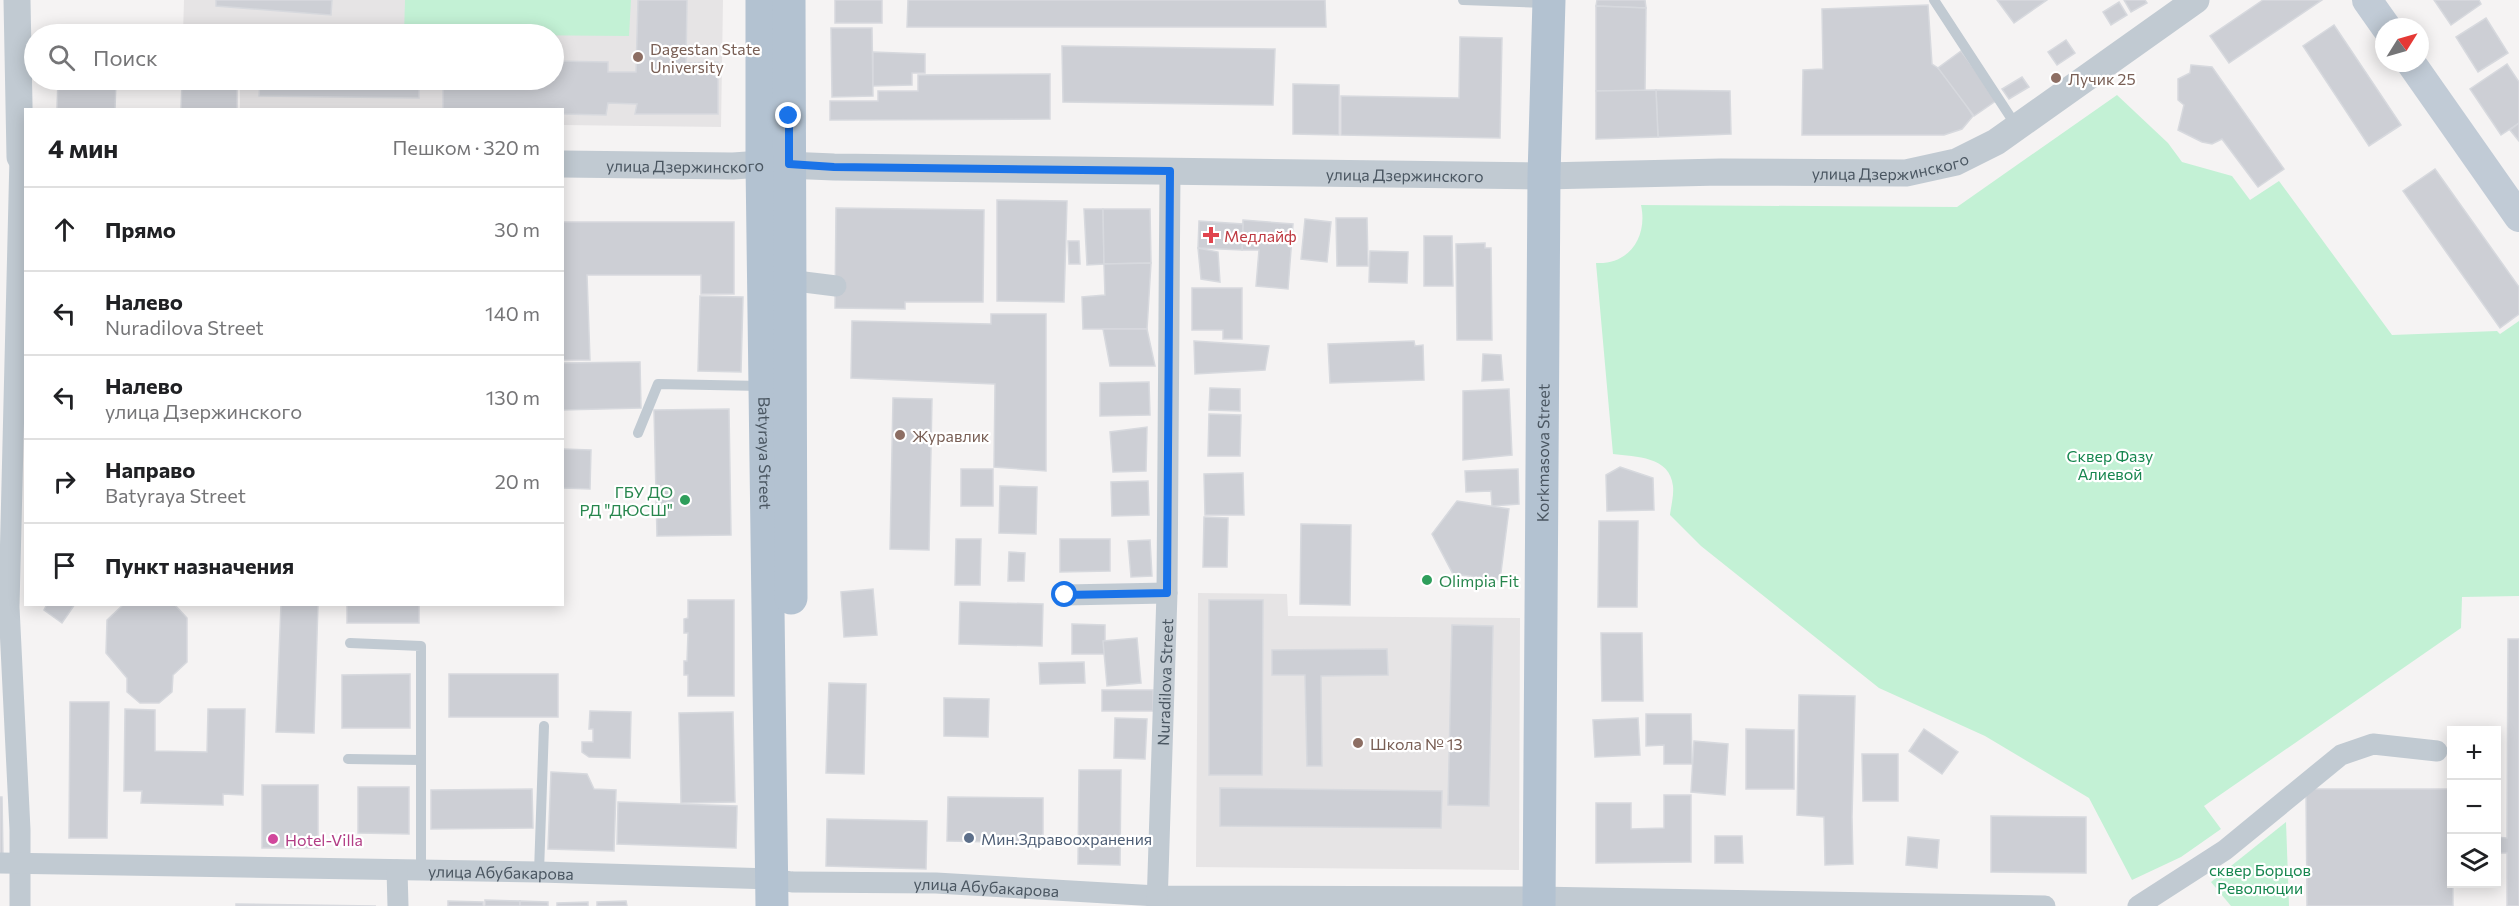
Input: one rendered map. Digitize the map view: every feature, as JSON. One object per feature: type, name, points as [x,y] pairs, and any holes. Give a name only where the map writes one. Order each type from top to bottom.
[{"type":"main road","name":"Batyraya Street","points":[[762,0],[776,164],[782,893]]},
{"type":"main road","name":"Batyraya Street","points":[[776,164],[789,0]]},
{"type":"main road","points":[[2367,0],[2380,18]]},
{"type":"main road","points":[[2374,0],[2387,18]]},
{"type":"main road","name":"Korkmasova Street","points":[[1539,902],[1544,176],[1549,2]]},
{"type":"main road","points":[[2417,72],[2519,217]]},
{"type":"main road","points":[[2424,72],[2519,209]]},
{"type":"street","points":[[16,0],[15,157],[3,603],[20,830],[10,863],[20,906]]},
{"type":"street","name":"улица Дзержинского","points":[[564,164],[734,166],[776,164],[834,167],[1544,176],[1721,172],[1906,173],[1956,162],[1996,142],[2196,0]]},
{"type":"street","name":"Nuradilova Street","points":[[1157,901],[1167,593],[1170,171]]},
{"type":"street","points":[[777,279],[836,286]]},
{"type":"street","points":[[1065,595],[1167,593]]},
{"type":"street","points":[[2138,906],[2225,850],[2342,755],[2373,744],[2437,751]]},
{"type":"street","name":"улица Абубакарова","points":[[10,863],[539,872],[782,893],[936,883],[1157,901],[2045,906]]},
{"type":"street","points":[[398,870],[398,906]]},
{"type":"lane","points":[[1463,0],[1549,2]]},
{"type":"lane","points":[[1934,0],[2017,127]]},
{"type":"lane","points":[[638,433],[658,384],[777,384]]},
{"type":"lane","points":[[350,644],[421,646],[421,870]]},
{"type":"lane","points":[[539,872],[544,726]]},
{"type":"lane","points":[[348,759],[421,760]]},
{"type":"shaded area","name":"Dagestan State University","points":[[184,0],[723,0],[721,127],[564,125],[564,108],[240,108],[240,90],[564,90],[564,24],[183,24]]},
{"type":"shaded area","name":"Школа № 13","points":[[1198,593],[1287,594],[1288,616],[1520,618],[1519,870],[1196,867]]},
{"type":"green space","points":[[405,0],[631,0],[629,36],[564,35],[564,24],[404,24]]},
{"type":"green space","name":"Сквер Фазу Алиевой","points":[[2117,95],[2168,143],[2182,162],[2232,176],[2250,200],[2279,181],[2392,335],[2497,331],[2500,334],[2519,321],[2519,596],[2462,597],[2461,628],[2204,806],[2221,829],[2181,857],[2132,880],[2089,798],[1985,736],[1879,688],[1701,546],[1670,515],[1673,486],[1671,476],[1666,469],[1650,460],[1613,454],[1596,263],[1618,259],[1634,247],[1642,228],[1641,205],[1957,207]]},
{"type":"green space","name":"сквер Борцов Революции","points":[[2286,822],[2289,906],[2231,906],[2211,882]]},
{"type":"building","points":[[216,0],[332,0],[331,15],[216,6]]},
{"type":"building","points":[[638,0],[687,0],[686,63],[718,62],[718,114],[635,114],[637,104],[608,103],[606,115],[564,114],[564,108],[443,108],[443,90],[564,90],[564,61],[608,62],[608,72],[636,72]]},
{"type":"building","points":[[835,0],[882,0],[882,23],[835,23]]},
{"type":"building","points":[[908,0],[1325,0],[1326,27],[907,27]]},
{"type":"building","points":[[1597,0],[1645,0],[1646,8],[1596,6]]},
{"type":"building","points":[[1997,0],[2047,0],[2014,23]]},
{"type":"building","points":[[2124,0],[2145,0],[2147,3],[2131,12]]},
{"type":"building","points":[[2263,0],[2322,0],[2229,63],[2210,36]]},
{"type":"building","points":[[2434,0],[2479,0],[2481,4],[2451,25]]},
{"type":"building","points":[[2119,2],[2127,15],[2111,25],[2103,12]]},
{"type":"building","points":[[1928,5],[1932,64],[1960,95],[1973,116],[1962,129],[1944,135],[1802,135],[1803,70],[1823,69],[1822,9]]},
{"type":"building","points":[[1596,6],[1646,8],[1645,91],[1596,91]]},
{"type":"building","points":[[2486,18],[2508,53],[2478,72],[2456,37]]},
{"type":"building","points":[[2334,25],[2401,125],[2369,146],[2303,46]]},
{"type":"building","points":[[831,28],[872,28],[873,96],[832,97]]},
{"type":"building","points":[[1460,37],[1502,38],[1500,138],[1341,135],[1341,96],[1459,98]]},
{"type":"building","points":[[2066,40],[2075,53],[2057,65],[2048,52]]},
{"type":"building","points":[[1062,46],[1275,49],[1273,105],[1063,102]]},
{"type":"building","points":[[1961,51],[1997,100],[1974,116],[1938,68]]},
{"type":"building","points":[[873,52],[925,54],[925,73],[912,73],[912,85],[873,86]]},
{"type":"building","points":[[2507,64],[2519,82],[2519,123],[2501,135],[2470,89]]},
{"type":"building","points":[[2191,65],[2212,67],[2284,169],[2258,187],[2222,139],[2212,144],[2202,142],[2178,130],[2184,105],[2178,100],[2178,79],[2190,73]]},
{"type":"building","points":[[1050,74],[1050,119],[830,120],[830,101],[878,101],[878,91],[918,91],[918,75]]},
{"type":"building","points":[[2022,77],[2029,87],[2009,99],[2002,89]]},
{"type":"building","points":[[1293,84],[1339,85],[1339,135],[1293,134]]},
{"type":"building","points":[[58,90],[116,90],[115,108],[57,108]]},
{"type":"building","points":[[182,90],[237,90],[237,108],[181,108]]},
{"type":"building","points":[[259,90],[419,90],[419,98],[259,96]]},
{"type":"building","points":[[1656,90],[1730,91],[1731,134],[1658,137]]},
{"type":"building","points":[[1656,90],[1658,137],[1596,139],[1596,91]]},
{"type":"building","points":[[2519,123],[2519,141],[2510,130]]},
{"type":"building","points":[[2435,169],[2519,287],[2519,314],[2500,328],[2403,191]]},
{"type":"building","points":[[997,200],[1067,201],[1064,302],[997,301]]},
{"type":"building","points":[[836,208],[984,210],[983,302],[905,302],[905,309],[835,308]]},
{"type":"building","points":[[1084,209],[1103,209],[1104,264],[1087,265]]},
{"type":"building","points":[[1103,209],[1150,209],[1151,263],[1104,264]]},
{"type":"building","points":[[1336,218],[1367,218],[1368,266],[1337,266]]},
{"type":"building","points":[[1305,219],[1331,222],[1327,262],[1301,259]]},
{"type":"building","points":[[1243,220],[1293,224],[1288,289],[1256,286],[1259,250],[1242,250]]},
{"type":"building","points":[[1199,221],[1243,224],[1242,250],[1198,248]]},
{"type":"building","points":[[564,222],[734,222],[734,294],[701,294],[701,275],[587,275],[590,360],[564,360]]},
{"type":"building","points":[[1424,236],[1452,236],[1453,286],[1424,286]]},
{"type":"building","points":[[1068,241],[1079,241],[1080,264],[1069,264]]},
{"type":"building","points":[[1485,243],[1485,248],[1491,248],[1492,340],[1457,340],[1456,244]]},
{"type":"building","points":[[1198,248],[1218,252],[1220,282],[1201,279]]},
{"type":"building","points":[[1370,251],[1408,252],[1407,283],[1369,282]]},
{"type":"building","points":[[1151,263],[1147,329],[1083,329],[1082,297],[1105,295],[1104,264]]},
{"type":"building","points":[[1192,288],[1242,288],[1242,339],[1223,339],[1223,330],[1192,330]]},
{"type":"building","points":[[700,296],[743,297],[741,372],[698,371]]},
{"type":"building","points":[[991,314],[1046,314],[1046,471],[994,467],[995,384],[851,378],[852,321],[991,324]]},
{"type":"building","points":[[1103,329],[1147,329],[1155,366],[1110,366]]},
{"type":"building","points":[[1194,341],[1269,346],[1265,370],[1195,374]]},
{"type":"building","points":[[1414,341],[1415,346],[1423,345],[1424,380],[1330,383],[1328,344]]},
{"type":"building","points":[[1483,354],[1501,355],[1503,380],[1482,381]]},
{"type":"building","points":[[640,362],[641,408],[564,410],[564,363]]},
{"type":"building","points":[[1149,382],[1150,415],[1100,416],[1100,383]]},
{"type":"building","points":[[1210,388],[1240,389],[1240,411],[1209,410]]},
{"type":"building","points":[[1509,389],[1512,455],[1463,460],[1463,391]]},
{"type":"building","points":[[893,398],[932,399],[929,550],[890,549]]},
{"type":"building","points":[[729,409],[731,535],[657,536],[654,410]]},
{"type":"building","points":[[1209,414],[1241,415],[1240,456],[1208,456]]},
{"type":"building","points":[[1147,427],[1146,471],[1113,472],[1110,432]]},
{"type":"building","points":[[564,449],[591,450],[590,489],[564,488]]},
{"type":"building","points":[[1620,467],[1653,478],[1654,510],[1607,511],[1606,475]]},
{"type":"building","points":[[961,469],[993,469],[993,506],[961,506]]},
{"type":"building","points":[[1518,469],[1519,504],[1492,506],[1491,491],[1466,492],[1465,471]]},
{"type":"building","points":[[1243,473],[1244,515],[1205,515],[1204,474]]},
{"type":"building","points":[[1148,481],[1149,515],[1112,516],[1111,482]]},
{"type":"building","points":[[1000,486],[1037,487],[1036,534],[999,533]]},
{"type":"building","points":[[1457,501],[1509,509],[1500,580],[1453,574],[1432,534]]},
{"type":"building","points":[[1204,517],[1228,518],[1227,567],[1203,567]]},
{"type":"building","points":[[1599,521],[1638,521],[1637,607],[1598,607]]},
{"type":"building","points":[[1301,524],[1351,525],[1350,605],[1300,604]]},
{"type":"building","points":[[956,539],[981,539],[980,585],[955,585]]},
{"type":"building","points":[[1060,539],[1110,539],[1110,571],[1060,572]]},
{"type":"building","points":[[1150,540],[1152,576],[1131,577],[1128,541]]},
{"type":"building","points":[[1009,552],[1025,553],[1024,581],[1008,581]]},
{"type":"building","points":[[873,589],[877,635],[844,637],[841,592]]},
{"type":"building","points":[[688,600],[734,600],[734,696],[688,696],[688,675],[684,675],[684,661],[687,661],[688,633],[684,633],[684,619],[688,618]]},
{"type":"building","points":[[1209,600],[1263,600],[1262,775],[1209,775]]},
{"type":"building","points":[[960,602],[1043,604],[1042,646],[959,644]]},
{"type":"building","points":[[46,606],[74,606],[62,623],[44,610]]},
{"type":"building","points":[[122,606],[176,606],[187,618],[187,662],[173,675],[172,692],[159,703],[140,703],[127,692],[127,678],[106,653],[107,620]]},
{"type":"building","points":[[281,606],[318,606],[314,733],[276,732]]},
{"type":"building","points":[[347,606],[419,606],[419,623],[347,623]]},
{"type":"building","points":[[1072,624],[1105,625],[1105,654],[1072,654]]},
{"type":"building","points":[[1452,625],[1493,626],[1489,806],[1448,805]]},
{"type":"building","points":[[1601,633],[1642,633],[1643,701],[1602,701]]},
{"type":"building","points":[[1137,638],[1141,683],[1107,686],[1103,641]]},
{"type":"building","points":[[2508,639],[2519,639],[2519,906],[2507,906],[2507,853],[2501,853],[2501,837],[2507,838]]},
{"type":"building","points":[[1387,649],[1388,675],[1321,676],[1322,766],[1307,766],[1305,675],[1272,675],[1272,650]]},
{"type":"building","points":[[1084,662],[1085,683],[1040,684],[1039,663]]},
{"type":"building","points":[[410,674],[410,728],[342,728],[342,675]]},
{"type":"building","points":[[449,674],[558,674],[558,717],[449,717]]},
{"type":"building","points":[[829,683],[866,684],[864,774],[826,773]]},
{"type":"building","points":[[1102,690],[1153,690],[1153,711],[1102,711]]},
{"type":"building","points":[[1799,695],[1855,696],[1853,864],[1825,865],[1824,817],[1797,815]]},
{"type":"building","points":[[944,698],[989,699],[988,737],[944,736]]},
{"type":"building","points":[[70,702],[109,702],[107,838],[69,838]]},
{"type":"building","points":[[125,709],[155,710],[155,751],[207,752],[208,709],[245,709],[243,795],[223,794],[223,805],[141,803],[142,791],[124,791]]},
{"type":"building","points":[[590,711],[631,712],[630,758],[589,757],[582,752],[582,742],[593,742],[593,729],[589,729]]},
{"type":"building","points":[[733,712],[735,802],[681,803],[679,713]]},
{"type":"building","points":[[1646,714],[1691,714],[1692,764],[1664,764],[1664,745],[1646,746]]},
{"type":"building","points":[[1115,718],[1147,719],[1145,759],[1114,758]]},
{"type":"building","points":[[1638,718],[1640,755],[1595,757],[1593,720]]},
{"type":"building","points":[[1746,729],[1794,730],[1794,789],[1746,789]]},
{"type":"building","points":[[1924,729],[1958,752],[1942,774],[1909,751]]},
{"type":"building","points":[[1694,741],[1728,744],[1725,795],[1691,792]]},
{"type":"building","points":[[1862,754],[1898,754],[1898,801],[1863,801]]},
{"type":"building","points":[[1079,770],[1121,770],[1120,865],[1078,864]]},
{"type":"building","points":[[551,772],[587,774],[594,789],[616,790],[614,851],[548,849]]},
{"type":"building","points":[[262,785],[318,785],[318,848],[262,848]]},
{"type":"building","points":[[358,787],[409,787],[409,834],[358,833]]},
{"type":"building","points":[[1220,788],[1442,791],[1441,828],[1220,826]]},
{"type":"building","points":[[532,789],[533,828],[431,829],[431,790]]},
{"type":"building","points":[[2306,789],[2447,789],[2447,888],[2453,888],[2453,906],[2307,906]]},
{"type":"building","points":[[1664,795],[1691,795],[1691,862],[1596,863],[1596,803],[1631,803],[1631,829],[1664,828]]},
{"type":"building","points":[[0,797],[2,797],[3,856],[0,856]]},
{"type":"building","points":[[948,797],[1043,798],[1043,843],[947,841]]},
{"type":"building","points":[[618,802],[737,806],[736,848],[617,844]]},
{"type":"building","points":[[1991,816],[2086,817],[2086,873],[1991,872]]},
{"type":"building","points":[[827,819],[927,821],[926,869],[826,866]]},
{"type":"building","points":[[1715,836],[1742,836],[1743,863],[1715,863]]},
{"type":"building","points":[[1908,837],[1939,840],[1937,868],[1906,865]]},
{"type":"building","points":[[485,900],[520,901],[520,906],[485,906]]},
{"type":"building","points":[[448,901],[483,902],[483,906],[448,906]]},
{"type":"building","points":[[520,901],[548,902],[548,906],[520,906]]},
{"type":"building","points":[[626,901],[627,906],[597,906],[597,902]]},
{"type":"building","points":[[588,902],[588,906],[557,906],[557,903]]},
{"type":"building","points":[[236,904],[376,906],[236,906]]},
{"type":"place","name":"Dagestan State University","points":[[638,57]]},
{"type":"place","name":"Лучик 25","points":[[2056,78]]},
{"type":"place","name":"Медлайф","points":[[1211,235]]},
{"type":"place","name":"Журавлик","points":[[900,435]]},
{"type":"place","name":"ГБУ ДО РД \"ДЮСШ\"","points":[[685,500]]},
{"type":"place","name":"Olimpia Fit","points":[[1427,580]]},
{"type":"place","name":"Школа № 13","points":[[1358,743]]},
{"type":"place","name":"Мин.Здравоохранения","points":[[969,838]]},
{"type":"place","name":"Hotel-Villa","points":[[273,839]]},
{"type":"route","points":[[789,116],[789,164],[834,167],[1170,171],[1167,593],[1065,595]]}]
